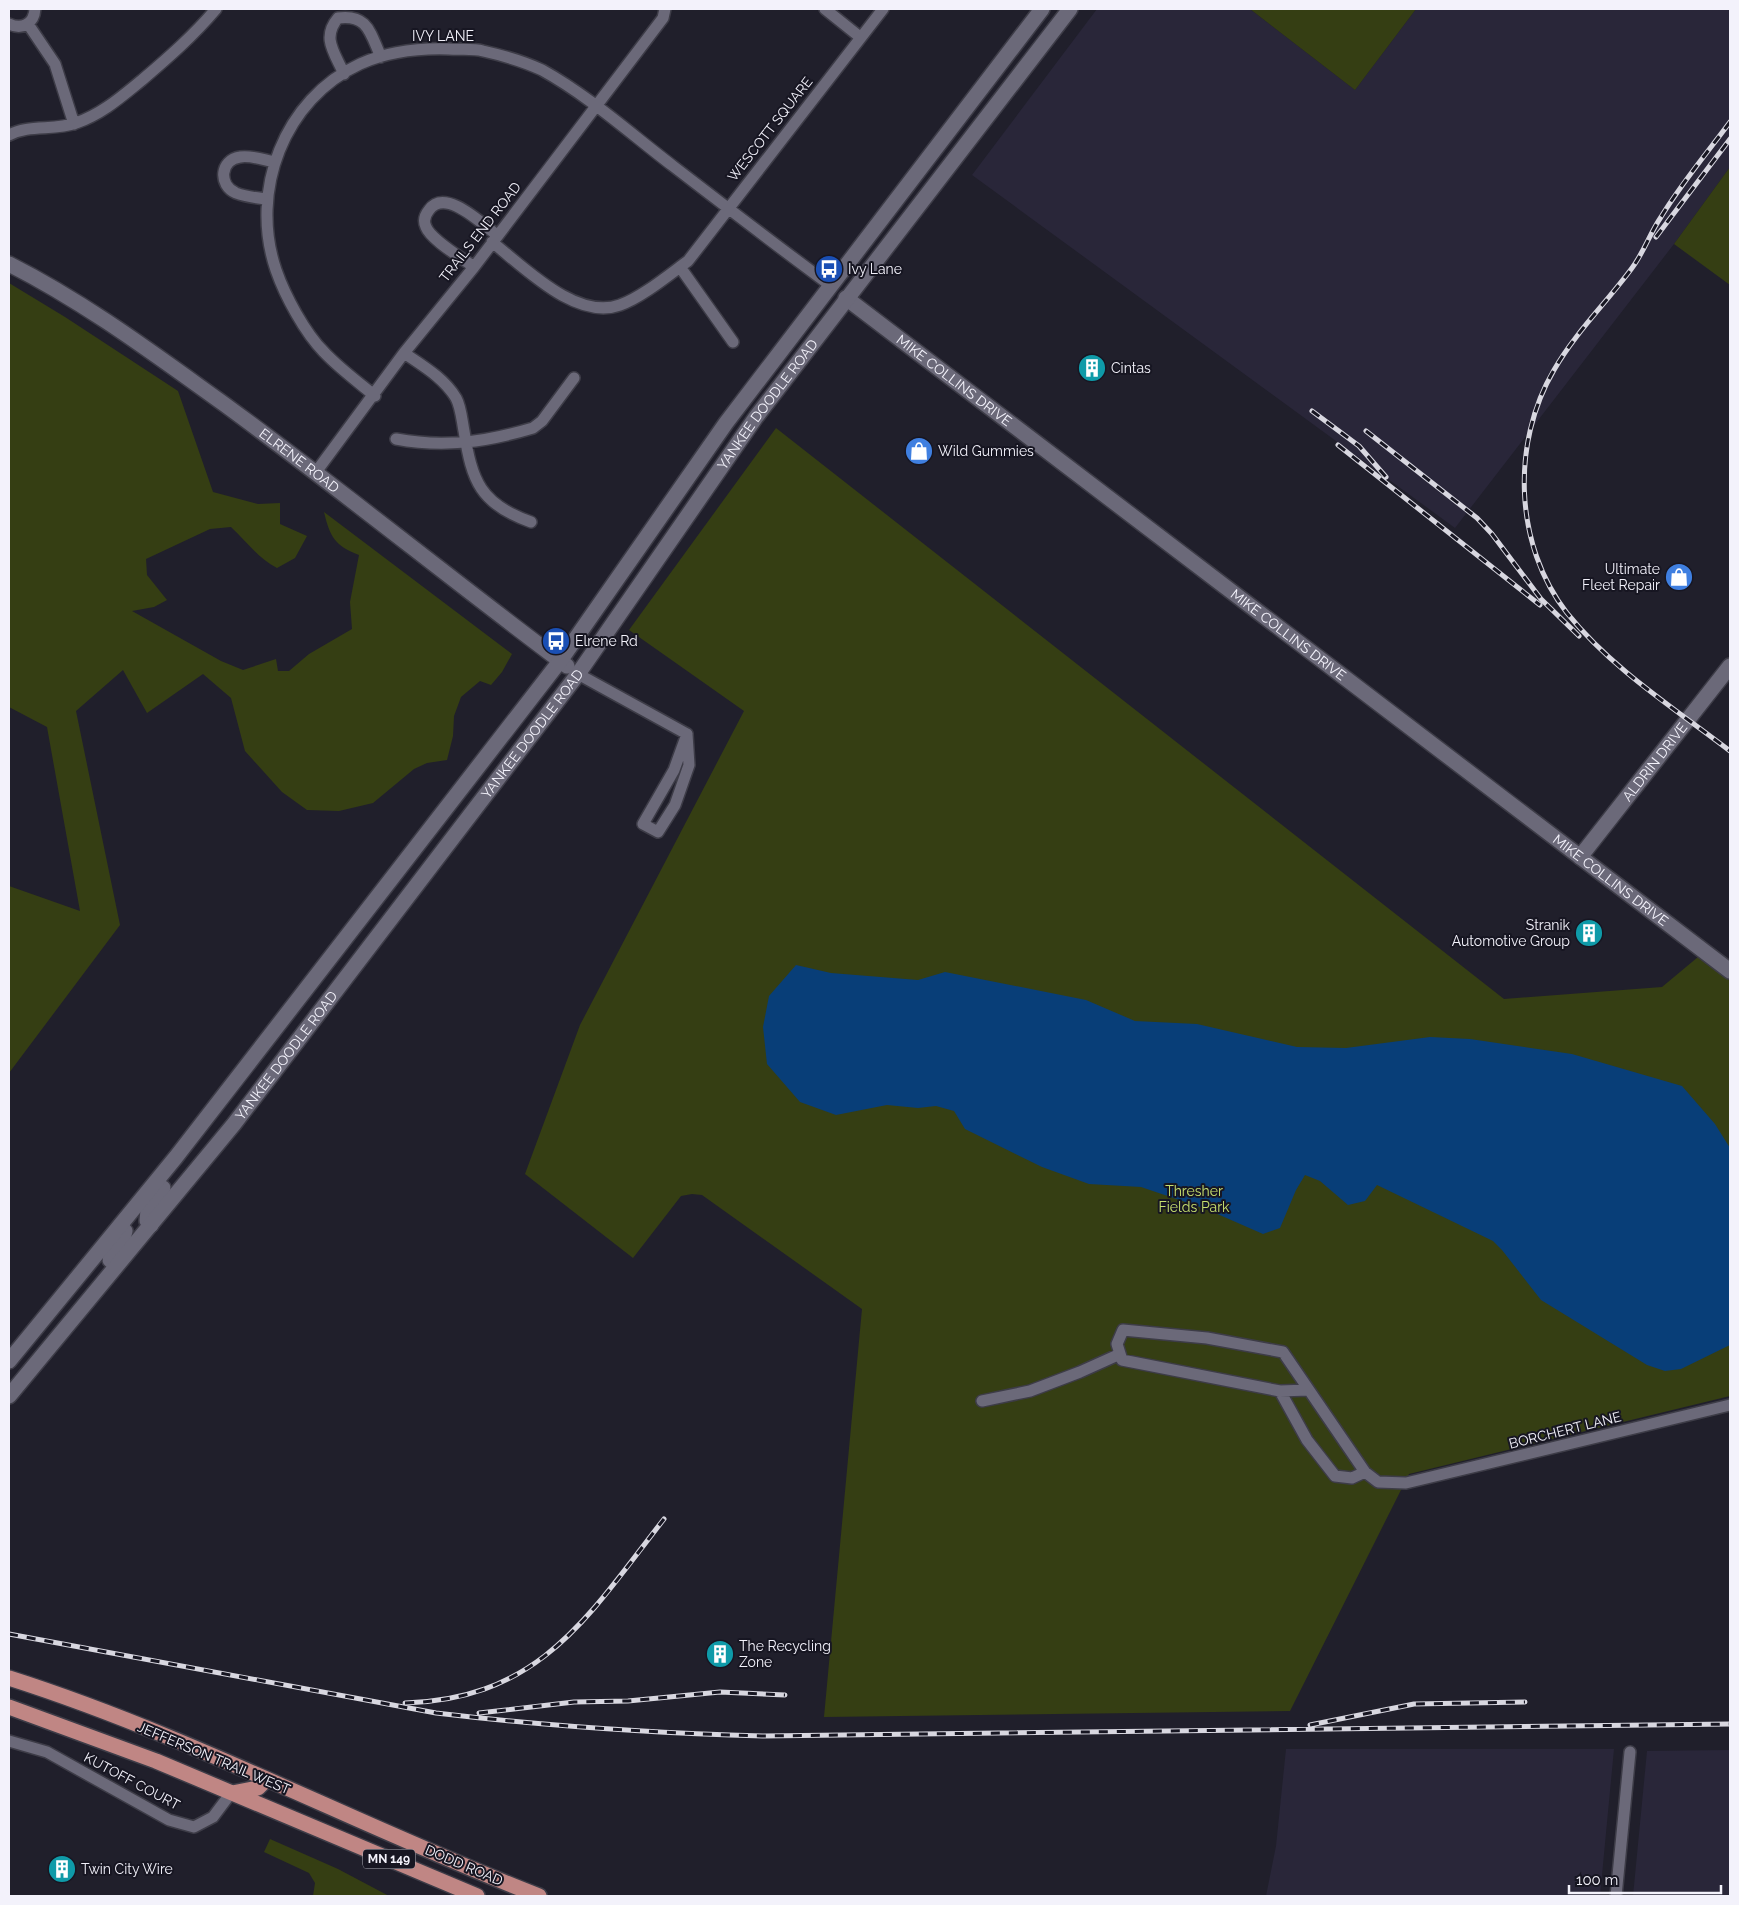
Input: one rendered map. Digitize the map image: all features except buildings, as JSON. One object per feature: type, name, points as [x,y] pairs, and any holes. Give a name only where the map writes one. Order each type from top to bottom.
[{"type":"main road","name":"YANKEE DOODLE ROAD","points":[[9,1361],[252,1061],[560,661],[720,431],[1042,9]]},
{"type":"main road","name":"YANKEE DOODLE ROAD","points":[[11,1394],[240,1116],[578,674],[756,417],[1070,9]]},
{"type":"main road","points":[[846,298],[852,272],[930,166],[952,126]]},
{"type":"main road","name":"ELRENE ROAD","points":[[9,264],[45,282],[118,327],[316,472],[578,674]]},
{"type":"main road","points":[[756,417],[778,377],[826,306],[831,296],[830,285]]},
{"type":"main road","name":"MIKE COLLINS DRIVE","points":[[846,298],[1730,972]]},
{"type":"main road","name":"ALDRIN DRIVE","points":[[1580,858],[1730,666]]},
{"type":"main road","points":[[151,1225],[147,1216],[153,1201],[254,1069],[252,1061]]},
{"type":"main road","points":[[11,1394],[14,1382],[122,1242],[125,1231],[120,1226]]},
{"type":"main road","name":"JEFFERSON TRAIL WEST","points":[[9,1678],[74,1700],[416,1845]]},
{"type":"main road","name":"JEFFERSON TRAIL WEST","points":[[9,1707],[156,1761],[301,1821]]},
{"type":"main road","points":[[231,1793],[258,1788],[266,1780]]},
{"type":"main road","name":"DODD ROAD","points":[[301,1821],[477,1896]]},
{"type":"main road","name":"DODD ROAD","points":[[416,1845],[539,1896]]},
{"type":"street","points":[[9,24],[21,27],[28,24],[32,19],[35,9]]},
{"type":"street","points":[[9,135],[18,130],[74,124],[104,111],[169,58],[197,31],[216,9]]},
{"type":"street","name":"TRAILS END ROAD","points":[[316,472],[375,396],[404,353],[474,266],[663,18],[665,9]]},
{"type":"street","points":[[825,9],[860,37]]},
{"type":"street","name":"WESCOTT SQUARE","points":[[474,266],[431,234],[425,227],[424,216],[432,206],[445,201],[455,204],[553,290],[588,307],[620,305],[688,261],[883,9]]},
{"type":"street","points":[[344,74],[328,38],[331,26],[338,18],[352,16],[365,22],[381,57]]},
{"type":"street","points":[[28,24],[55,64],[74,124]]},
{"type":"street","name":"IVY LANE","points":[[375,396],[323,352],[288,301],[275,268],[268,238],[267,199],[280,144],[299,113],[326,85],[360,64],[381,57],[420,48],[481,50],[540,70],[596,106],[728,209],[830,285]]},
{"type":"street","points":[[267,199],[235,193],[227,186],[223,179],[225,168],[231,160],[241,157],[275,162]]},
{"type":"street","points":[[680,267],[733,342]]},
{"type":"street","points":[[404,353],[443,380],[457,399],[468,462],[474,479],[488,498],[512,516],[531,522]]},
{"type":"street","points":[[396,439],[425,445],[466,442],[533,428],[542,421],[574,378]]},
{"type":"street","points":[[578,674],[687,734]]},
{"type":"street","points":[[687,734],[689,765],[674,805],[658,832],[643,824],[674,770],[687,734]]},
{"type":"street","points":[[1280,1391],[1307,1440],[1335,1476],[1352,1478],[1365,1472],[1283,1352],[1207,1338],[1123,1330],[1117,1344],[1122,1360],[1280,1391],[1308,1390]]},
{"type":"street","points":[[982,1401],[1030,1391],[1120,1354]]},
{"type":"street","name":"BORCHERT LANE","points":[[1365,1472],[1378,1482],[1406,1483],[1730,1405]]},
{"type":"street","name":"KUTOFF COURT","points":[[9,1741],[47,1752],[169,1820],[194,1827],[213,1817],[231,1793]]},
{"type":"street","points":[[1616,1896],[1630,1752]]},
{"type":"shaded area","points":[[1097,9],[1250,9],[1355,90],[1416,9],[1730,9],[1730,167],[1674,244],[1455,528],[972,175]]},
{"type":"shaded area","points":[[1286,1749],[1614,1749],[1600,1896],[1266,1896],[1276,1846]]},
{"type":"shaded area","points":[[1730,1750],[1730,1896],[1633,1896],[1647,1751]]},
{"type":"green space","points":[[1250,9],[1416,9],[1355,90]]},
{"type":"green space","points":[[1730,167],[1730,285],[1674,244]]},
{"type":"green space","points":[[9,283],[65,317],[178,391],[213,492],[258,504],[280,503],[280,524],[307,536],[295,558],[277,568],[258,555],[231,527],[210,529],[146,559],[147,575],[167,600],[154,607],[132,611],[221,661],[243,670],[276,659],[278,671],[289,671],[309,654],[352,629],[350,602],[359,555],[344,548],[335,540],[331,534],[324,512],[512,654],[502,672],[491,685],[480,681],[461,697],[454,716],[453,736],[447,760],[427,763],[414,769],[373,803],[339,811],[307,810],[282,792],[245,751],[231,698],[203,674],[147,713],[123,670],[76,711],[120,925],[9,1073],[9,886],[80,911],[47,727],[9,707]]},
{"type":"green space","name":"Thresher Fields Park","points":[[776,428],[1504,999],[1662,987],[1698,957],[1730,981],[1730,1396],[1409,1474],[1290,1711],[824,1717],[862,1309],[702,1195],[681,1196],[633,1258],[525,1174],[580,1025],[744,711],[629,630]]},
{"type":"green space","points":[[270,1839],[338,1869],[389,1896],[313,1896],[315,1883],[309,1873],[264,1852]]},
{"type":"water","points":[[796,965],[831,973],[918,980],[945,972],[1086,1000],[1135,1021],[1197,1024],[1297,1047],[1346,1048],[1430,1037],[1470,1039],[1572,1054],[1682,1086],[1715,1124],[1730,1148],[1730,1345],[1681,1369],[1665,1371],[1647,1365],[1541,1300],[1493,1241],[1377,1185],[1365,1201],[1348,1205],[1320,1181],[1305,1175],[1296,1190],[1280,1228],[1263,1234],[1206,1209],[1141,1187],[1089,1184],[1042,1167],[965,1129],[954,1111],[936,1106],[918,1108],[887,1105],[836,1115],[800,1102],[767,1064],[763,1027],[769,996]]},
{"type":"railway","points":[[1730,122],[1669,205],[1632,268],[1562,356],[1540,399],[1530,429],[1525,461],[1528,525],[1537,557],[1549,586],[1567,613],[1604,652],[1644,687],[1730,751]]},
{"type":"railway","points":[[1656,237],[1730,139]]},
{"type":"railway","points":[[1312,411],[1359,446],[1386,477]]},
{"type":"railway","points":[[1366,431],[1477,518],[1492,534],[1541,599],[1579,636]]},
{"type":"railway","points":[[1338,445],[1540,605]]},
{"type":"railway","points":[[405,1703],[452,1698],[492,1686],[527,1668],[557,1646],[585,1618],[611,1588],[664,1519]]},
{"type":"railway","points":[[9,1634],[436,1713],[518,1722],[640,1731],[763,1736],[1730,1724]]},
{"type":"railway","points":[[479,1713],[574,1702],[628,1701],[720,1692],[785,1695]]},
{"type":"railway","points":[[1310,1725],[1414,1704],[1525,1702]]},
{"type":"place","name":"Ivy Lane","points":[[829,269]]},
{"type":"place","name":"Cintas","points":[[1092,368]]},
{"type":"place","name":"Wild Gummies","points":[[919,451]]},
{"type":"place","name":"Ultimate Fleet Repair","points":[[1679,577]]},
{"type":"place","name":"Elrene Rd","points":[[556,641]]},
{"type":"place","name":"Stranik Automotive Group","points":[[1589,933]]},
{"type":"place","name":"The Recycling Zone","points":[[720,1654]]},
{"type":"place","name":"Twin City Wire","points":[[62,1869]]}]
